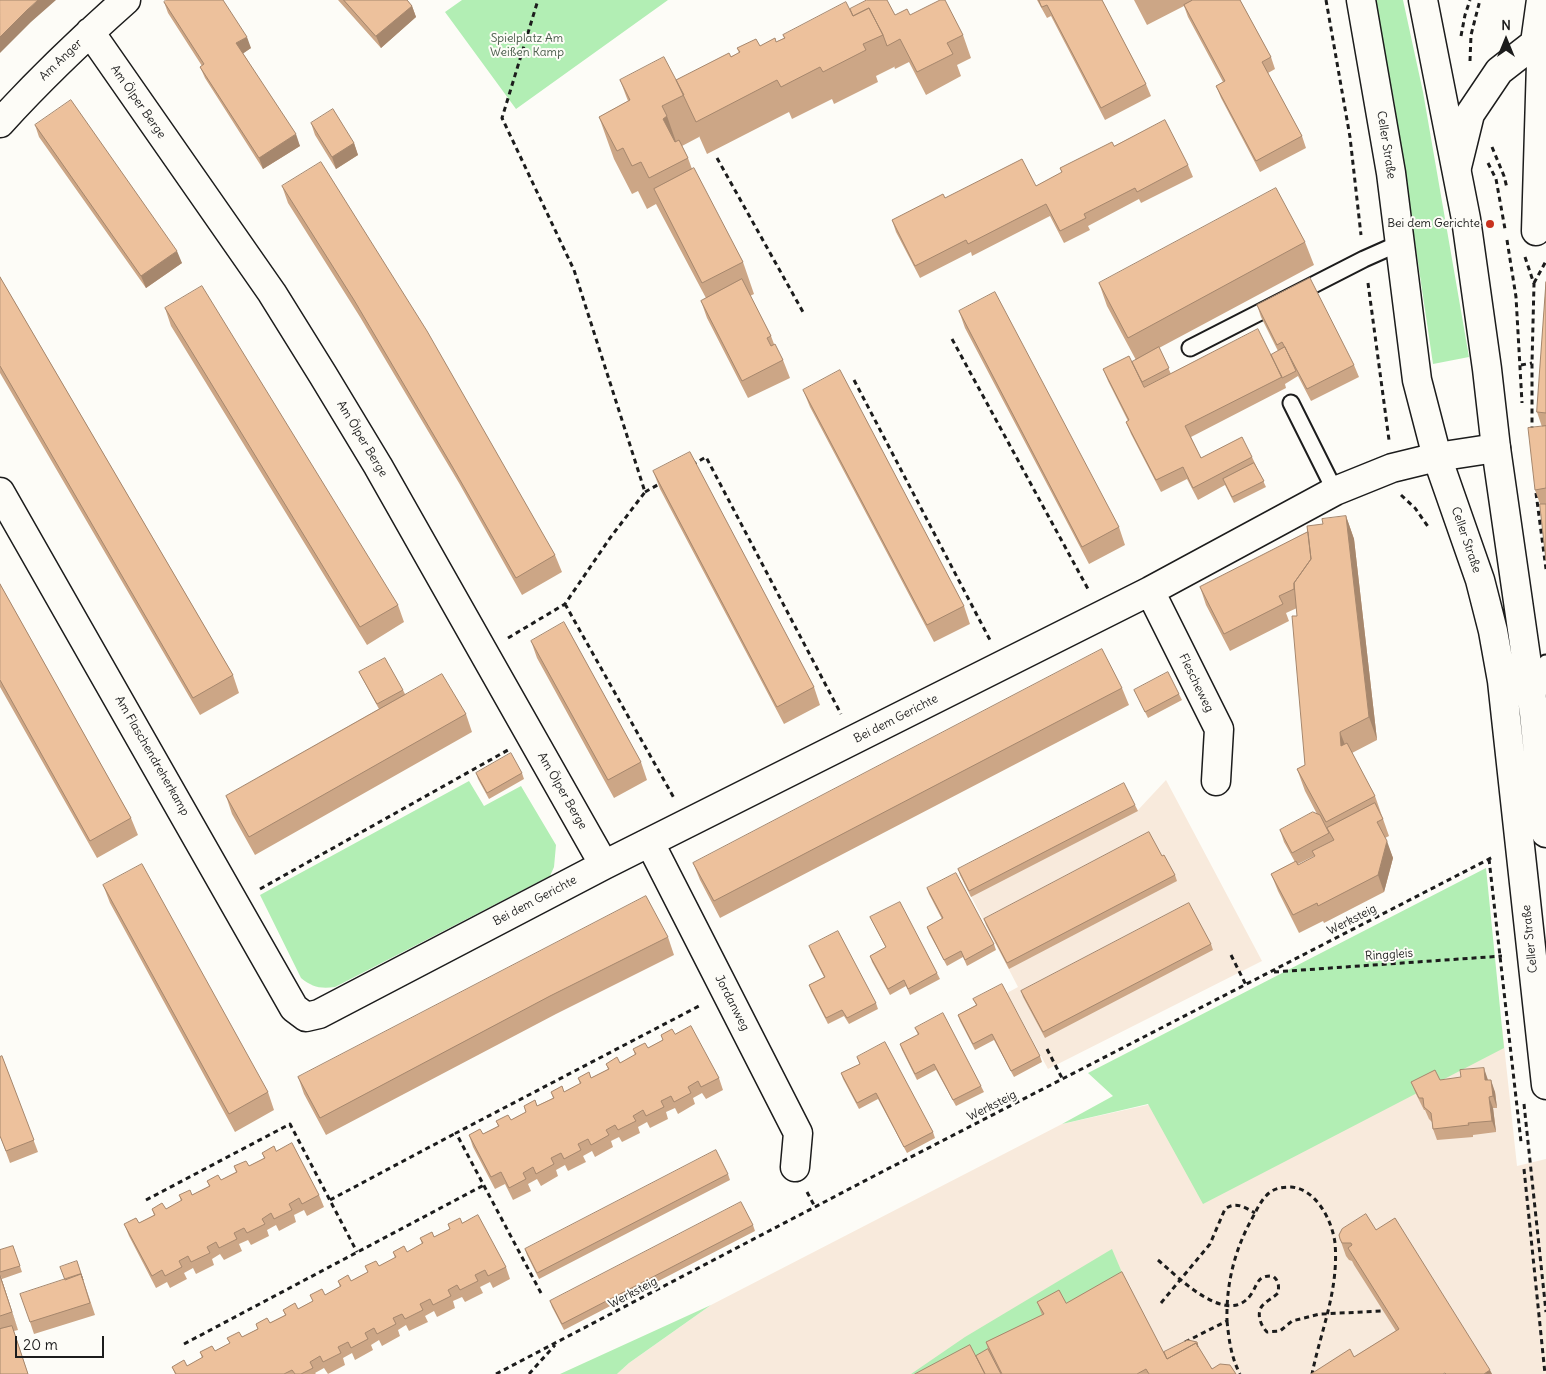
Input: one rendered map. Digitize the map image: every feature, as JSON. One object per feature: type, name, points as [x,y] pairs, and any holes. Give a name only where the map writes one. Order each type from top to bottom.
[{"type":"street","name":"Am Anger","points":[[0,124],[34,85],[126,0]]},
{"type":"street","name":"Celler Straße","points":[[1361,0],[1392,173],[1417,380],[1437,457],[1480,580],[1493,630],[1499,664],[1546,1085]]},
{"type":"street","points":[[1422,0],[1466,219],[1496,448],[1534,713],[1546,833]]},
{"type":"street","points":[[1536,231],[1540,63],[1535,43],[1540,0]]},
{"type":"street","name":"Am Ölper Berge","points":[[90,32],[277,302],[378,466],[604,865]]},
{"type":"street","points":[[1457,168],[1470,114],[1499,70],[1535,43]]},
{"type":"street","name":"Bei dem Gerichte","points":[[306,1017],[319,1014],[604,865],[1150,591],[1335,491],[1392,468],[1437,457],[1496,448]]},
{"type":"street","name":"Am Flaschendreherkamp","points":[[0,492],[294,1008],[306,1017]]},
{"type":"street","name":"Flescheweg","points":[[1150,591],[1219,730],[1216,781]]},
{"type":"street","name":"Jordanweg","points":[[650,843],[798,1134],[795,1167]]},
{"type":"lane","points":[[1190,348],[1400,243]]},
{"type":"lane","points":[[1291,403],[1335,491]]},
{"type":"lane","points":[[1534,713],[1546,663]]},
{"type":"path","points":[[538,0],[502,118],[574,270],[645,492]]},
{"type":"path","points":[[1461,40],[1465,15],[1470,0]]},
{"type":"path","points":[[1470,65],[1470,35],[1480,0]]},
{"type":"path","points":[[717,158],[803,312]]},
{"type":"path","points":[[1534,284],[1546,261]]},
{"type":"path","points":[[952,339],[1091,597]]},
{"type":"path","points":[[1521,365],[1532,363],[1532,439]]},
{"type":"path","points":[[854,380],[994,647]]},
{"type":"path","points":[[691,466],[706,457],[842,714]]},
{"type":"path","points":[[507,638],[565,604],[610,538],[645,492],[668,479]]},
{"type":"path","points":[[1535,484],[1546,569]]},
{"type":"path","points":[[565,604],[676,800]]},
{"type":"path","points":[[235,902],[531,737]]},
{"type":"path","name":"Werksteig","points":[[496,1374],[874,1176],[1498,855]]},
{"type":"path","points":[[1489,859],[1521,1142]]},
{"type":"path","points":[[1230,955],[1246,985]]},
{"type":"path","name":"Ringgleis","points":[[1270,972],[1508,955]]},
{"type":"path","points":[[330,1200],[726,992]]},
{"type":"path","points":[[1047,1049],[1063,1080]]},
{"type":"path","points":[[146,1200],[290,1124],[357,1252]]},
{"type":"path","points":[[456,1134],[541,1293]]},
{"type":"path","points":[[1524,1169],[1545,1374]]},
{"type":"path","points":[[184,1344],[484,1185]]},
{"type":"path","points":[[1240,1374],[1234,1362],[1229,1344],[1227,1305],[1230,1277],[1246,1228],[1255,1213],[1269,1193],[1286,1187],[1303,1190],[1317,1201],[1325,1213],[1334,1240],[1335,1271],[1329,1314],[1317,1350],[1312,1374]]},
{"type":"path","points":[[1161,1303],[1210,1244],[1224,1209],[1239,1204],[1255,1213]]},
{"type":"path","points":[[1158,1260],[1180,1280],[1208,1301],[1227,1305],[1246,1300],[1253,1291],[1257,1281],[1273,1276],[1277,1279],[1279,1285],[1278,1293],[1261,1307],[1260,1312],[1261,1323],[1267,1332],[1280,1331],[1292,1322],[1320,1314],[1383,1311]]},
{"type":"path","points":[[1182,1343],[1227,1321]]},
{"type":"path","points":[[529,1374],[557,1343]]},
{"type":"shaded area","points":[[1166,780],[1262,961],[1048,1069],[1007,993],[1018,987],[960,875],[1138,810]]},
{"type":"shaded area","points":[[1502,1026],[1517,1166],[1546,1159],[1546,1374],[617,1374],[629,1363],[711,1305],[1062,1124]]},
{"type":"green space","name":"Spielplatz Am Weißen Kamp","points":[[462,0],[668,0],[516,109],[445,12]]},
{"type":"green space","points":[[1374,0],[1403,0],[1423,92],[1469,357],[1433,364],[1394,100]]},
{"type":"green space","points":[[469,781],[484,806],[521,786],[556,845],[554,867],[550,876],[335,987],[316,987],[301,978],[260,895]]},
{"type":"green space","points":[[1486,868],[1504,1048],[1203,1204],[1148,1104],[1062,1124],[1113,1096],[1088,1073]]},
{"type":"green space","points":[[1112,1249],[1129,1289],[967,1374],[911,1374],[965,1337]]},
{"type":"green space","points":[[711,1305],[629,1363],[617,1374],[560,1374]]},
{"type":"building","points":[[0,0],[38,0],[0,37]]},
{"type":"building","points":[[166,0],[223,0],[247,37],[236,43],[296,134],[259,158],[200,67],[204,64],[164,2]]},
{"type":"building","points":[[344,0],[407,0],[412,6],[376,36]]},
{"type":"building","points":[[867,0],[887,0],[895,15],[907,9],[910,15],[940,0],[945,0],[963,35],[947,43],[953,54],[917,72],[900,39],[887,46],[869,8],[853,16],[850,9]]},
{"type":"building","points":[[1039,0],[1102,0],[1146,84],[1101,108],[1047,5],[1042,7]]},
{"type":"building","points":[[1193,0],[1240,0],[1271,57],[1262,62],[1302,136],[1256,161],[1216,86],[1225,81],[1184,5]]},
{"type":"building","points":[[846,2],[853,16],[869,8],[883,35],[863,44],[866,50],[823,72],[820,67],[781,87],[777,80],[696,122],[676,80],[729,53],[731,57],[740,52],[737,48],[756,39],[760,46],[775,38],[776,42],[785,38],[783,35]]},
{"type":"building","points":[[664,57],[684,95],[662,106],[667,116],[663,119],[675,142],[679,140],[688,158],[649,178],[641,162],[632,166],[623,148],[617,151],[599,117],[630,100],[620,80]]},
{"type":"building","points":[[71,100],[177,251],[141,276],[35,125]]},
{"type":"building","points":[[333,109],[354,143],[332,157],[311,123]]},
{"type":"building","points":[[1165,120],[1188,165],[1137,192],[1135,188],[1084,214],[1086,218],[1060,231],[1046,204],[968,244],[966,240],[915,266],[892,220],[943,194],[945,198],[1022,159],[1036,186],[1062,172],[1060,168],[1112,142],[1114,146]]},
{"type":"building","points":[[321,162],[427,331],[555,555],[516,578],[354,300],[282,186]]},
{"type":"building","points":[[694,168],[743,262],[702,283],[654,189]]},
{"type":"building","points":[[1276,188],[1305,242],[1128,338],[1099,283]]},
{"type":"building","points":[[0,277],[233,675],[193,698],[0,366]]},
{"type":"building","points":[[1310,278],[1354,365],[1307,389],[1282,342],[1277,345],[1257,305]]},
{"type":"building","points":[[742,279],[771,336],[767,338],[771,346],[775,344],[783,360],[742,381],[701,301]]},
{"type":"building","points":[[1546,282],[1546,413],[1537,412]]},
{"type":"building","points":[[202,286],[398,605],[360,627],[165,308]]},
{"type":"building","points":[[995,292],[1119,527],[1082,547],[959,311]]},
{"type":"building","points":[[1258,329],[1282,377],[1185,426],[1201,458],[1242,437],[1252,457],[1193,488],[1183,467],[1156,480],[1126,422],[1129,420],[1103,369],[1129,356],[1144,387]]},
{"type":"building","points":[[1159,347],[1169,368],[1142,382],[1132,362]]},
{"type":"building","points":[[1285,347],[1296,371],[1282,378],[1271,355]]},
{"type":"building","points":[[840,370],[964,606],[927,625],[803,390]]},
{"type":"building","points":[[1546,426],[1546,488],[1535,490],[1528,428]]},
{"type":"building","points":[[690,452],[814,687],[777,707],[653,471]]},
{"type":"building","points":[[1254,463],[1264,481],[1232,497],[1223,479]]},
{"type":"building","points":[[1540,504],[1546,504],[1546,560]]},
{"type":"building","points":[[1346,516],[1369,717],[1340,732],[1341,746],[1347,743],[1375,796],[1326,822],[1297,769],[1305,765],[1292,616],[1297,616],[1294,583],[1311,559],[1307,526],[1323,524],[1322,519]]},
{"type":"building","points":[[1308,532],[1311,559],[1294,583],[1294,589],[1279,596],[1283,604],[1224,634],[1200,587]]},
{"type":"building","points":[[0,584],[131,818],[90,841],[0,680]]},
{"type":"building","points":[[564,622],[641,762],[608,780],[531,641]]},
{"type":"building","points":[[1102,649],[1122,688],[714,901],[693,863]]},
{"type":"building","points":[[385,658],[403,690],[377,704],[359,672]]},
{"type":"building","points":[[1168,672],[1179,694],[1145,712],[1134,690]]},
{"type":"building","points":[[442,674],[466,714],[249,837],[226,796]]},
{"type":"building","points":[[511,753],[522,773],[487,793],[476,773]]},
{"type":"building","points":[[1124,783],[1135,805],[969,891],[958,869]]},
{"type":"building","points":[[1375,803],[1383,819],[1377,822],[1387,841],[1378,875],[1318,906],[1317,903],[1293,915],[1271,874],[1296,861],[1298,865],[1315,856],[1312,851],[1334,840],[1327,828]]},
{"type":"building","points":[[1313,812],[1320,815],[1329,833],[1292,853],[1280,830]]},
{"type":"building","points":[[1149,832],[1175,875],[1007,963],[984,919]]},
{"type":"building","points":[[142,864],[268,1092],[229,1114],[103,885]]},
{"type":"building","points":[[956,873],[994,944],[965,960],[961,951],[944,960],[927,927],[943,918],[927,888]]},
{"type":"building","points":[[646,896],[668,937],[550,996],[320,1118],[298,1077]]},
{"type":"building","points":[[900,902],[937,973],[908,989],[904,980],[888,989],[870,956],[886,947],[870,917]]},
{"type":"building","points":[[1189,903],[1211,944],[1043,1032],[1021,991]]},
{"type":"building","points":[[838,931],[876,1003],[847,1018],[842,1010],[826,1018],[809,985],[825,977],[809,946]]},
{"type":"building","points":[[1002,984],[1040,1056],[1011,1071],[992,1034],[973,1044],[958,1015],[977,1005],[973,999]]},
{"type":"building","points":[[943,1013],[981,1086],[953,1100],[934,1064],[915,1074],[900,1044],[919,1034],[915,1028]]},
{"type":"building","points":[[691,1026],[719,1078],[701,1087],[698,1081],[688,1087],[691,1093],[674,1102],[671,1096],[661,1101],[664,1107],[646,1116],[643,1110],[633,1116],[636,1121],[618,1130],[615,1125],[606,1130],[609,1135],[591,1145],[588,1139],[578,1144],[581,1150],[564,1159],[561,1153],[551,1158],[554,1164],[536,1174],[533,1167],[523,1173],[526,1179],[509,1188],[501,1172],[491,1177],[469,1135],[480,1129],[483,1134],[499,1126],[496,1121],[508,1115],[511,1120],[526,1112],[524,1106],[535,1100],[537,1106],[554,1098],[551,1092],[562,1086],[564,1092],[581,1083],[578,1078],[589,1072],[591,1078],[609,1069],[606,1064],[617,1057],[620,1063],[636,1054],[633,1049],[645,1043],[648,1048],[663,1040],[661,1035],[672,1029],[675,1034]]},
{"type":"building","points":[[885,1042],[933,1132],[904,1147],[876,1093],[857,1103],[841,1073],[860,1064],[857,1057]]},
{"type":"building","points":[[2,1056],[34,1140],[6,1151],[0,1136],[0,1057]]},
{"type":"building","points":[[1484,1068],[1485,1080],[1491,1080],[1493,1096],[1489,1097],[1492,1121],[1433,1129],[1431,1113],[1424,1107],[1423,1098],[1419,1098],[1411,1082],[1435,1070],[1440,1080],[1461,1077],[1460,1070]]},
{"type":"building","points":[[292,1143],[319,1195],[302,1204],[299,1198],[289,1204],[292,1210],[274,1219],[271,1213],[262,1219],[265,1224],[247,1233],[244,1228],[234,1233],[237,1239],[219,1248],[216,1242],[207,1247],[210,1253],[191,1262],[188,1256],[179,1261],[182,1267],[165,1276],[162,1270],[152,1276],[124,1224],[136,1218],[139,1223],[155,1215],[152,1209],[162,1203],[166,1209],[182,1200],[179,1195],[190,1190],[192,1195],[210,1186],[207,1181],[218,1175],[221,1180],[237,1172],[234,1166],[246,1161],[249,1166],[265,1158],[262,1153],[274,1146],[276,1151]]},
{"type":"building","points":[[716,1150],[728,1174],[537,1273],[525,1249]]},
{"type":"building","points":[[741,1202],[753,1225],[562,1324],[550,1301]]},
{"type":"building","points":[[1366,1214],[1376,1230],[1395,1218],[1490,1370],[1484,1374],[1311,1374],[1350,1349],[1354,1357],[1399,1329],[1348,1248],[1352,1245],[1351,1243],[1342,1243],[1340,1239],[1339,1235],[1342,1229]]},
{"type":"building","points":[[478,1215],[506,1267],[488,1276],[485,1270],[475,1275],[478,1281],[460,1290],[457,1285],[448,1290],[451,1296],[433,1305],[430,1299],[420,1304],[423,1310],[405,1319],[402,1314],[393,1318],[396,1324],[377,1334],[374,1328],[365,1333],[368,1339],[351,1348],[348,1342],[338,1347],[341,1353],[323,1362],[320,1356],[310,1362],[313,1368],[301,1374],[295,1374],[292,1370],[284,1374],[176,1374],[172,1367],[184,1360],[187,1366],[203,1357],[200,1352],[212,1346],[215,1351],[230,1343],[227,1338],[239,1332],[242,1337],[258,1329],[256,1324],[267,1318],[270,1323],[286,1315],[283,1310],[295,1303],[298,1309],[313,1301],[310,1295],[322,1289],[325,1295],[341,1286],[338,1281],[348,1275],[351,1281],[368,1272],[365,1266],[376,1261],[379,1266],[396,1257],[393,1252],[404,1246],[407,1252],[423,1243],[420,1238],[432,1232],[434,1237],[450,1229],[448,1224],[460,1218],[462,1223]]},
{"type":"building","points":[[13,1246],[20,1266],[0,1272],[0,1250]]},
{"type":"building","points":[[77,1261],[83,1280],[81,1274],[65,1280],[60,1267]]},
{"type":"building","points":[[1122,1272],[1167,1359],[1196,1343],[1212,1369],[1220,1364],[1230,1365],[1236,1374],[1149,1374],[1146,1369],[1137,1374],[1002,1374],[986,1342],[1044,1314],[1037,1302],[1059,1290],[1066,1303]]},
{"type":"building","points":[[81,1274],[90,1303],[30,1322],[20,1294]]},
{"type":"building","points":[[0,1276],[12,1312],[0,1316]]},
{"type":"building","points":[[12,1326],[28,1374],[0,1374],[0,1329]]},
{"type":"building","points":[[1188,1340],[1197,1342],[1198,1347],[1196,1343],[1167,1359],[1164,1352]]},
{"type":"building","points":[[970,1345],[985,1374],[915,1374]]},
{"type":"building","points":[[988,1349],[1001,1374],[985,1374],[976,1356]]},
{"type":"place","name":"Bei dem Gerichte","points":[[1490,224]]}]
